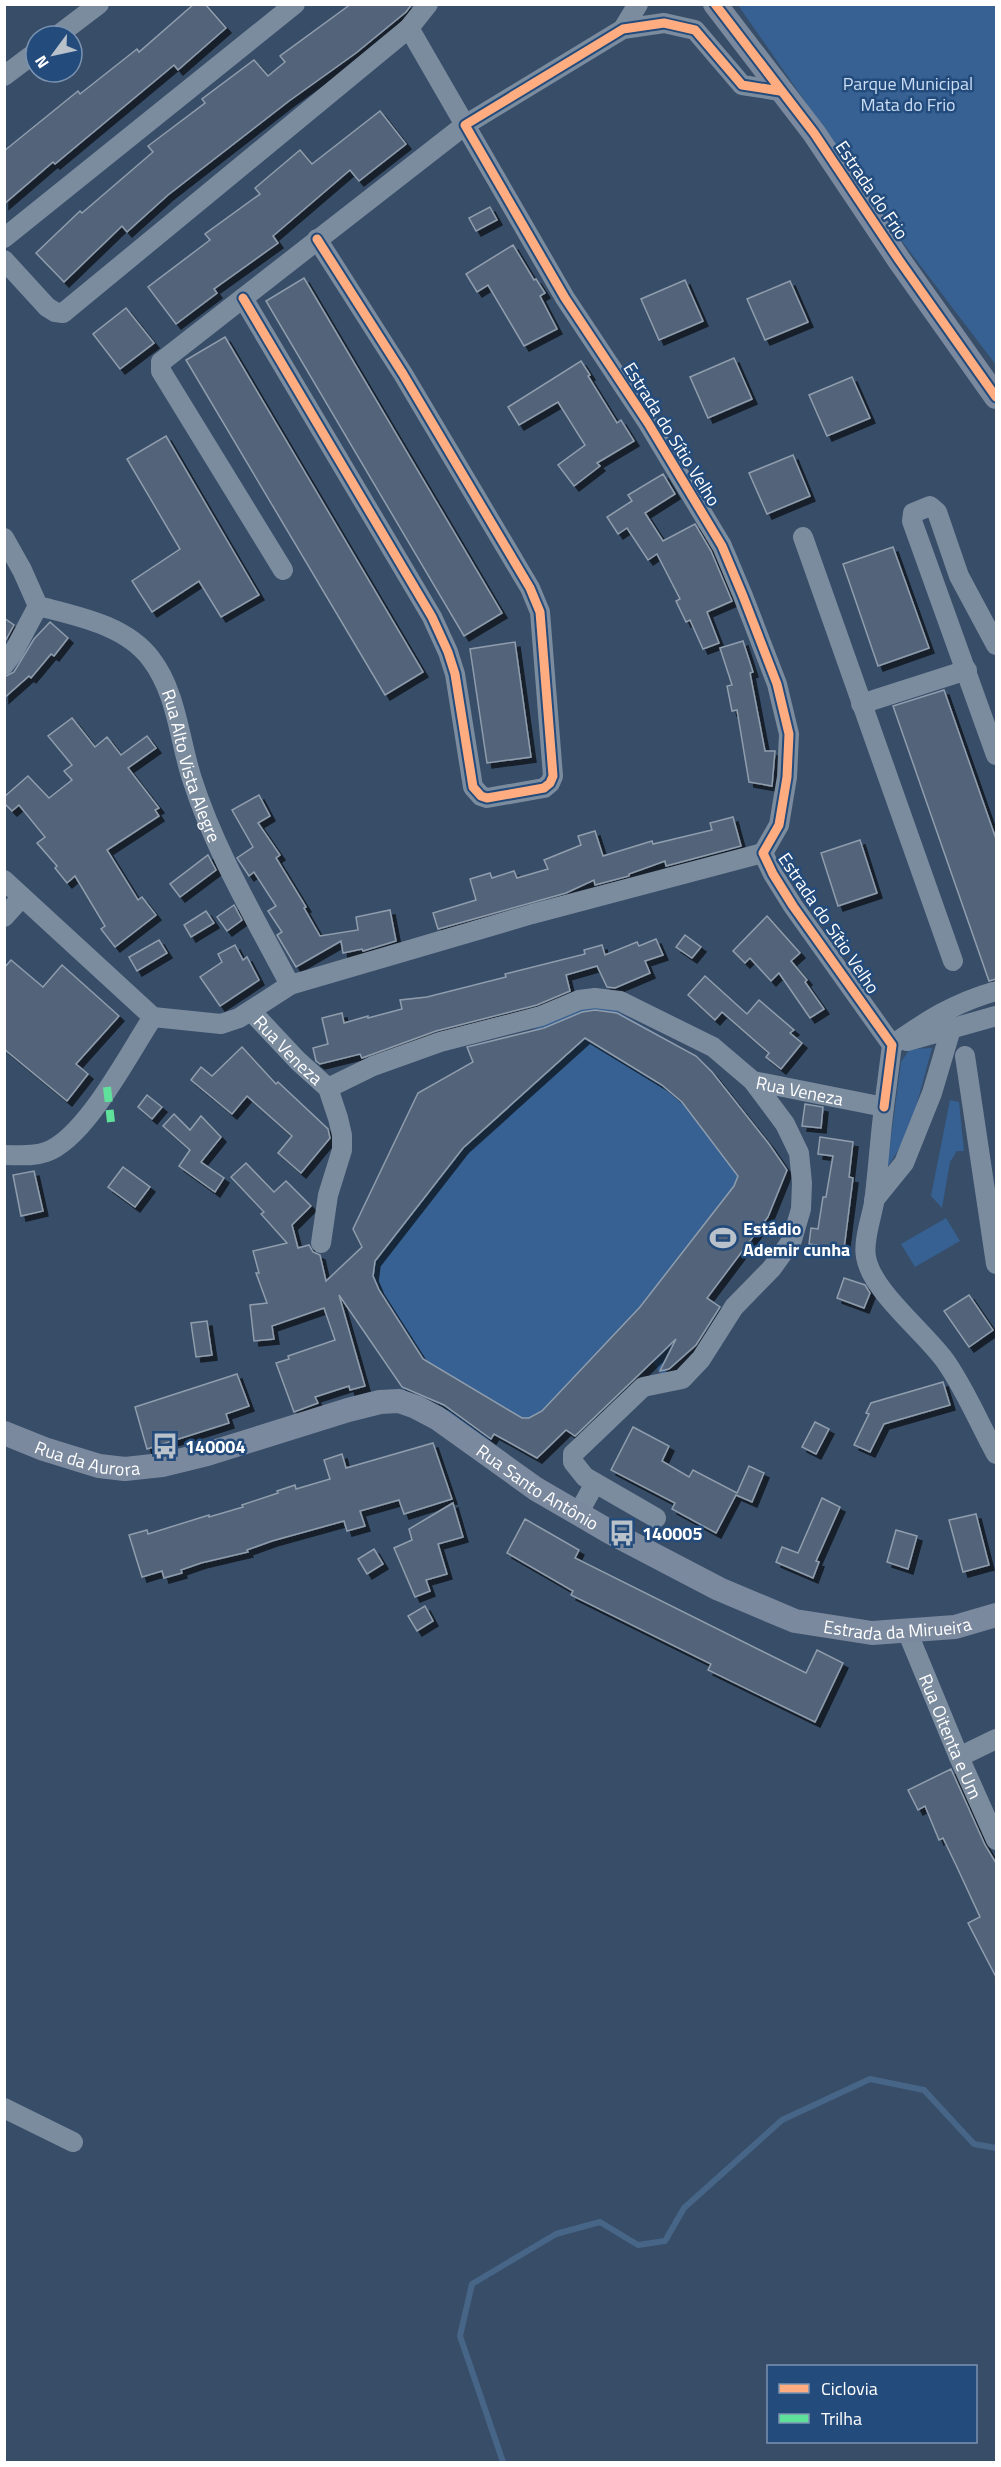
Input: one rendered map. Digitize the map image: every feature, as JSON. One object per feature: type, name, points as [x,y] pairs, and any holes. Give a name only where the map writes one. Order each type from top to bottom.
[{"type":"main road","name":"Estrada do Frio","points":[[716,4],[814,133],[996,397]]},
{"type":"main road","name":"Rua Santo Antônio","points":[[380,1402],[399,1401],[427,1412],[520,1478],[578,1514],[719,1589],[795,1621]]},
{"type":"main road","name":"Rua da Aurora","points":[[4,1433],[44,1449],[99,1466],[125,1469],[162,1465],[207,1454],[380,1402]]},
{"type":"main road","name":"Estrada da Mirueira","points":[[795,1621],[872,1633],[955,1627],[996,1615]]},
{"type":"street","points":[[73,24],[99,4]]},
{"type":"street","points":[[4,238],[296,4]]},
{"type":"street","points":[[4,260],[47,307],[55,312],[63,313],[409,28],[428,4]]},
{"type":"street","points":[[623,29],[638,4]]},
{"type":"street","points":[[283,570],[160,367],[161,362],[465,125],[623,29],[664,23],[695,30],[742,85],[780,91]]},
{"type":"street","name":"Estrada do Sítio Velho","points":[[409,28],[565,298],[648,423],[722,546],[777,684],[789,734],[787,777],[779,825],[763,854],[793,906],[892,1045]]},
{"type":"street","points":[[4,76],[24,61]]},
{"type":"street","points":[[243,298],[432,616],[455,674],[473,787],[481,796],[487,798],[544,788],[553,776],[540,612],[530,588],[403,374],[317,239]]},
{"type":"street","points":[[996,645],[959,576],[937,512],[930,506],[913,513],[912,522],[996,755]]},
{"type":"street","points":[[803,537],[953,961]]},
{"type":"street","points":[[4,538],[38,606],[14,653],[4,665]]},
{"type":"street","name":"Rua Alto Vista Alegre","points":[[38,606],[105,626],[132,640],[151,658],[167,686],[192,779],[214,836],[290,985]]},
{"type":"street","points":[[861,704],[967,670]]},
{"type":"street","points":[[4,880],[153,1017],[221,1024],[239,1018],[290,985],[532,914],[763,854]]},
{"type":"street","points":[[4,917],[22,897]]},
{"type":"street","points":[[996,991],[938,1013],[892,1045],[874,1200],[865,1255],[871,1273],[886,1295],[922,1332],[945,1361],[972,1404],[996,1454]]},
{"type":"street","name":"Rua Veneza","points":[[328,1088],[373,1066],[440,1042],[541,1016],[579,1000],[595,998],[620,1001],[713,1047],[753,1081],[884,1107]]},
{"type":"street","name":"Rua Veneza","points":[[250,1011],[298,1061],[328,1088],[342,1135],[342,1150],[328,1196],[321,1243]]},
{"type":"street","points":[[892,1045],[996,1016]]},
{"type":"street","points":[[4,1155],[32,1155],[47,1152],[81,1127],[153,1017]]},
{"type":"street","points":[[874,1200],[904,1162],[932,1093],[951,1029]]},
{"type":"street","points":[[965,1056],[996,1264]]},
{"type":"street","points":[[656,1518],[595,1483],[579,1471],[573,1462],[573,1454],[643,1387],[682,1378],[701,1359],[734,1307],[772,1268],[792,1240],[801,1209],[802,1183],[799,1153],[785,1124],[753,1081]]},
{"type":"street","points":[[578,1514],[595,1483]]},
{"type":"street","name":"Rua Oitenta e Um","points":[[907,1630],[996,1840]]},
{"type":"street","points":[[959,1757],[996,1738]]},
{"type":"street","points":[[4,2108],[73,2142]]},
{"type":"green space","name":"Parque Municipal Mata do Frio","points":[[738,5],[996,5],[996,365],[904,244]]},
{"type":"green space","points":[[580,1004],[615,1010],[696,1056],[712,1072],[771,1146],[787,1170],[768,1218],[708,1298],[722,1309],[698,1343],[662,1375],[653,1362],[577,1438],[566,1430],[537,1458],[495,1434],[489,1444],[405,1392],[352,1313],[340,1268],[362,1248],[353,1229],[418,1093]]},
{"type":"green space","points":[[932,1048],[909,1133],[887,1168],[901,1062],[910,1049]]},
{"type":"green space","points":[[950,1100],[959,1102],[964,1151],[957,1151],[950,1162],[942,1208],[931,1196]]},
{"type":"green space","points":[[946,1218],[960,1241],[915,1267],[901,1244]]},
{"type":"building","points":[[194,4],[205,4],[226,28],[178,70],[174,65],[4,204],[4,151],[78,91],[80,94],[137,49],[139,52]]},
{"type":"building","points":[[351,4],[412,4],[406,12],[356,53],[289,101],[168,195],[127,232],[122,226],[64,282],[36,253],[80,211],[82,213],[153,152],[148,146],[205,103],[202,99],[254,60],[268,76],[285,62],[280,56]]},
{"type":"building","points":[[380,111],[406,144],[359,181],[350,170],[273,236],[278,243],[214,289],[217,293],[176,324],[148,287],[210,240],[205,234],[260,194],[255,188],[300,150],[312,164]]},
{"type":"building","points":[[490,207],[497,220],[476,231],[469,218]]},
{"type":"building","points":[[513,245],[534,280],[536,279],[545,293],[540,296],[557,329],[524,346],[488,285],[477,292],[466,274]]},
{"type":"building","points":[[304,278],[502,613],[464,636],[266,301]]},
{"type":"building","points":[[685,280],[703,321],[659,340],[641,299]]},
{"type":"building","points":[[790,281],[808,322],[765,340],[747,299]]},
{"type":"building","points":[[126,308],[154,343],[120,369],[93,334]]},
{"type":"building","points":[[225,337],[423,672],[385,695],[186,360]]},
{"type":"building","points":[[734,358],[752,399],[708,418],[690,377]]},
{"type":"building","points":[[581,361],[617,423],[621,420],[634,441],[597,463],[600,466],[574,486],[558,465],[585,445],[558,402],[519,425],[508,407]]},
{"type":"building","points":[[852,377],[870,418],[827,436],[809,395]]},
{"type":"building","points":[[166,436],[259,595],[221,617],[199,581],[152,612],[132,581],[180,549],[127,459]]},
{"type":"building","points":[[793,455],[810,496],[767,514],[749,473]]},
{"type":"building","points":[[663,474],[675,494],[645,513],[663,541],[695,524],[711,551],[732,601],[707,612],[719,643],[703,649],[690,620],[686,622],[676,601],[680,599],[657,554],[648,560],[627,528],[618,534],[607,517],[632,501],[628,495]]},
{"type":"building","points":[[893,547],[929,648],[878,666],[843,564]]},
{"type":"building","points":[[4,618],[14,625],[4,643]]},
{"type":"building","points":[[50,622],[68,638],[54,656],[51,654],[31,678],[29,676],[4,698],[4,677],[14,672],[34,639]]},
{"type":"building","points":[[743,641],[753,672],[750,673],[765,751],[775,751],[772,786],[749,782],[737,710],[732,711],[727,686],[732,685],[720,648]]},
{"type":"building","points":[[515,642],[531,757],[487,763],[470,649]]},
{"type":"building","points":[[944,690],[996,839],[996,979],[989,981],[893,706]]},
{"type":"building","points":[[72,718],[95,747],[107,737],[121,755],[147,736],[156,748],[128,768],[159,808],[155,810],[159,816],[107,850],[138,900],[142,897],[156,915],[115,947],[101,929],[105,926],[75,876],[67,883],[55,868],[57,866],[37,843],[45,837],[19,805],[12,811],[4,803],[4,797],[28,776],[49,798],[72,780],[64,771],[72,765],[48,736]]},
{"type":"building","points":[[259,795],[270,816],[258,823],[280,855],[276,858],[306,907],[304,908],[320,936],[358,930],[356,917],[390,910],[396,941],[363,951],[362,949],[343,953],[341,941],[296,967],[277,935],[282,932],[268,911],[276,906],[254,872],[249,876],[237,858],[253,847],[232,810]]},
{"type":"building","points":[[733,817],[741,846],[666,866],[665,861],[629,874],[629,876],[595,885],[594,880],[566,893],[438,929],[433,913],[476,900],[470,879],[490,873],[492,878],[514,871],[517,878],[548,869],[544,860],[581,845],[578,836],[595,831],[603,856],[652,841],[653,844],[712,830],[710,823]]},
{"type":"building","points":[[860,840],[877,893],[838,906],[821,853]]},
{"type":"building","points":[[208,855],[216,870],[180,897],[170,884]]},
{"type":"building","points":[[234,905],[242,920],[227,931],[217,917]]},
{"type":"building","points":[[206,911],[214,923],[191,937],[184,925]]},
{"type":"building","points":[[767,916],[800,953],[791,961],[807,980],[805,982],[824,1009],[810,1018],[779,973],[771,981],[750,958],[745,963],[733,951]]},
{"type":"building","points":[[685,935],[701,947],[692,958],[676,947]]},
{"type":"building","points":[[656,939],[663,955],[645,961],[650,973],[615,988],[607,987],[597,966],[566,975],[570,991],[537,1005],[436,1031],[362,1058],[360,1054],[320,1064],[316,1061],[313,1048],[328,1044],[322,1018],[342,1013],[344,1023],[368,1016],[368,1018],[402,1009],[400,1000],[427,997],[506,977],[505,974],[585,954],[584,950],[602,945],[605,955],[637,942],[639,946]]},
{"type":"building","points":[[159,940],[167,953],[137,971],[129,957]]},
{"type":"building","points":[[235,945],[243,960],[247,957],[259,980],[220,1006],[200,977],[222,962],[218,954]]},
{"type":"building","points":[[11,960],[43,987],[62,965],[119,1016],[76,1064],[88,1074],[67,1101],[4,1049],[4,968]]},
{"type":"building","points":[[705,976],[747,1014],[759,1000],[794,1030],[790,1033],[802,1043],[781,1069],[766,1057],[769,1053],[722,1012],[715,1020],[688,995]]},
{"type":"building","name":"Estádio Ademir cunha","points":[[595,1010],[617,1013],[696,1056],[712,1072],[787,1170],[768,1217],[707,1298],[720,1307],[696,1345],[669,1369],[660,1371],[676,1339],[575,1436],[566,1430],[537,1458],[494,1434],[491,1439],[444,1405],[402,1387],[339,1295],[365,1386],[350,1390],[349,1386],[315,1397],[318,1403],[294,1412],[276,1363],[289,1359],[288,1356],[335,1340],[324,1308],[272,1326],[274,1339],[254,1341],[250,1305],[267,1303],[256,1273],[259,1273],[253,1251],[287,1243],[261,1214],[264,1212],[231,1177],[246,1163],[274,1192],[286,1181],[311,1206],[292,1225],[298,1248],[309,1245],[313,1252],[320,1255],[326,1281],[362,1247],[353,1229],[418,1093],[473,1062],[467,1047],[544,1028],[582,1012]],"holes":[[[585,1038],[662,1085],[682,1102],[738,1176],[734,1186],[640,1307],[542,1411],[529,1418],[522,1418],[423,1359],[379,1290],[373,1276],[375,1261],[463,1148]]]},
{"type":"building","points":[[242,1047],[276,1084],[278,1082],[328,1129],[330,1138],[301,1173],[278,1153],[292,1136],[247,1096],[232,1114],[191,1080],[201,1067],[212,1076]]},
{"type":"building","points":[[147,1095],[162,1107],[152,1119],[138,1107]]},
{"type":"building","points":[[805,1104],[823,1107],[821,1128],[802,1126]]},
{"type":"building","points":[[174,1114],[190,1130],[201,1116],[221,1137],[201,1162],[224,1178],[215,1192],[179,1166],[190,1150],[163,1126]]},
{"type":"building","points":[[820,1137],[853,1142],[849,1177],[853,1178],[844,1249],[809,1244],[811,1228],[818,1229],[833,1156],[818,1154]]},
{"type":"building","points":[[123,1167],[150,1187],[135,1207],[108,1187]]},
{"type":"building","points":[[34,1171],[43,1211],[21,1216],[13,1175]]},
{"type":"building","points":[[844,1278],[865,1285],[870,1293],[864,1308],[837,1298]]},
{"type":"building","points":[[969,1295],[993,1330],[969,1347],[944,1311]]},
{"type":"building","points":[[207,1321],[212,1355],[196,1357],[191,1323]]},
{"type":"building","points":[[237,1374],[249,1406],[226,1414],[229,1423],[147,1449],[135,1407]]},
{"type":"building","points":[[943,1382],[950,1405],[884,1424],[870,1452],[854,1445],[869,1414],[866,1413],[871,1403]]},
{"type":"building","points":[[815,1422],[829,1429],[816,1454],[802,1447]]},
{"type":"building","points":[[633,1427],[669,1446],[662,1461],[689,1477],[693,1470],[737,1493],[749,1466],[764,1473],[752,1502],[736,1495],[716,1533],[672,1509],[675,1503],[611,1470]]},
{"type":"building","points":[[433,1443],[452,1499],[404,1514],[399,1500],[360,1511],[365,1526],[347,1531],[344,1521],[272,1541],[247,1550],[248,1552],[201,1563],[181,1570],[182,1573],[164,1578],[162,1571],[142,1577],[129,1535],[147,1530],[148,1534],[243,1507],[242,1505],[295,1485],[296,1489],[330,1479],[324,1460],[342,1454],[346,1468]]},
{"type":"building","points":[[822,1498],[840,1507],[816,1561],[819,1562],[813,1578],[776,1562],[782,1547],[798,1553]]},
{"type":"building","points":[[453,1503],[463,1537],[438,1544],[447,1574],[426,1580],[430,1591],[415,1597],[394,1548],[412,1540],[409,1529]]},
{"type":"building","points":[[976,1514],[989,1565],[963,1572],[949,1520]]},
{"type":"building","points":[[525,1519],[579,1550],[575,1558],[806,1673],[817,1650],[843,1663],[815,1722],[708,1670],[711,1664],[571,1595],[573,1591],[507,1553]]},
{"type":"building","points":[[896,1530],[917,1536],[908,1569],[887,1562]]},
{"type":"building","points":[[374,1549],[383,1564],[367,1574],[358,1559]]},
{"type":"building","points":[[425,1606],[433,1621],[417,1631],[408,1616]]},
{"type":"building","points":[[951,1769],[985,1845],[996,1863],[996,1977],[968,1923],[980,1917],[956,1865],[943,1838],[939,1840],[925,1806],[918,1810],[908,1790]]},
{"type":"waterway","points":[[503,2462],[460,2336],[472,2284],[556,2234],[600,2222],[638,2245],[665,2241],[684,2208],[782,2120],[870,2079],[924,2090],[974,2144],[996,2148]]},
{"type":"marked path","points":[[107,1087],[111,1122]]},
{"type":"cycle path","points":[[715,4],[814,133],[899,260],[996,397]]},
{"type":"cycle path","points":[[780,91],[742,85],[695,30],[664,23],[623,29],[465,125],[565,298],[648,423],[722,546],[777,684],[789,734],[787,777],[779,825],[763,853],[793,906],[892,1045],[884,1107]]},
{"type":"cycle path","points":[[243,298],[432,617],[455,674],[473,787],[481,796],[487,798],[544,788],[553,776],[540,612],[530,588],[403,374],[317,239]]},
{"type":"place","name":"Estádio Ademir cunha","points":[[723,1238]]},
{"type":"place","name":"140004","points":[[165,1446]]},
{"type":"place","name":"140005","points":[[622,1533]]}]
